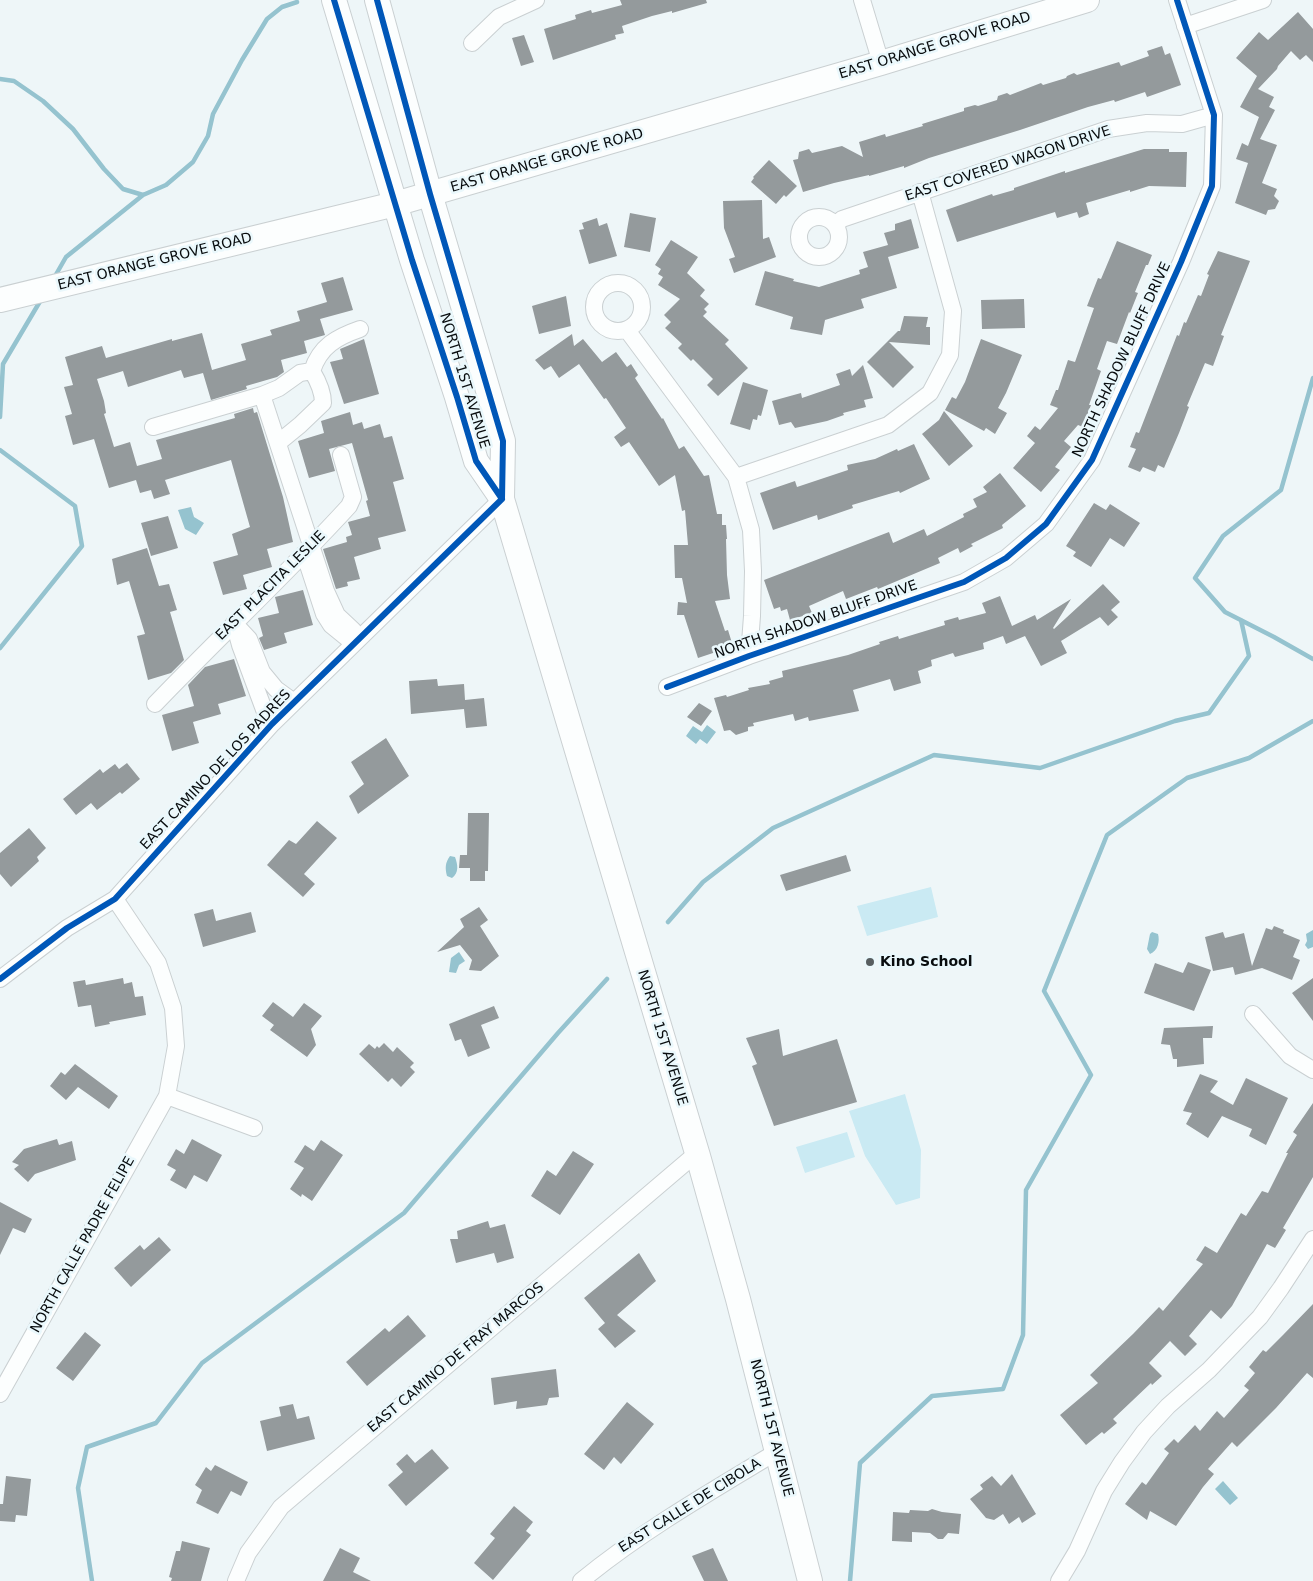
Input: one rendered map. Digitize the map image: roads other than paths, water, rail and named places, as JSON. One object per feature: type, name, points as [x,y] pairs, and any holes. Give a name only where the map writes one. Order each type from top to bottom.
[{"type":"main road","name":"NORTH 1ST AVENUE","points":[[334,0],[395,204],[476,461],[502,499]]},
{"type":"main road","name":"NORTH 1ST AVENUE","points":[[377,0],[430,194],[503,441],[502,499],[697,1153],[738,1299],[810,1581]]},
{"type":"main road","name":"EAST ORANGE GROVE ROAD","points":[[0,300],[395,204],[881,63],[1087,0]]},
{"type":"street","points":[[472,44],[499,17],[536,0]]},
{"type":"street","points":[[862,0],[881,63]]},
{"type":"street","name":"NORTH SHADOW BLUFF DRIVE","points":[[667,687],[749,656],[964,582],[1006,558],[1046,524],[1092,460],[1182,262],[1212,186],[1214,115],[1177,0]]},
{"type":"street","points":[[1185,26],[1263,0]]},
{"type":"street","name":"EAST COVERED WAGON DRIVE","points":[[835,225],[842,219],[1108,129],[1147,123],[1182,124],[1214,115]]},
{"type":"street","points":[[736,477],[888,425],[930,393],[950,355],[953,311],[920,192]]},
{"type":"street","points":[[312,371],[320,354],[332,341],[360,329]]},
{"type":"street","points":[[627,330],[736,477],[751,530],[752,616],[749,656]]},
{"type":"street","points":[[153,427],[262,395],[280,388],[300,373],[312,371]]},
{"type":"street","points":[[278,443],[323,403],[323,395],[318,380],[312,371]]},
{"type":"street","points":[[262,395],[311,548],[307,562],[324,614],[331,624],[347,638],[359,639]]},
{"type":"street","name":"EAST PLACITA LESLIE","points":[[155,704],[311,548],[349,506],[353,497],[341,455]]},
{"type":"street","name":"EAST CAMINO DE LOS PADRES","points":[[0,979],[67,928],[115,899],[272,724],[502,499]]},
{"type":"street","points":[[234,623],[249,639],[262,672],[276,689],[294,702]]},
{"type":"street","points":[[234,623],[243,654],[272,724]]},
{"type":"street","name":"NORTH CALLE PADRE FELIPE","points":[[0,1394],[167,1096],[176,1046],[173,1008],[158,963],[115,899]]},
{"type":"street","points":[[1252,1014],[1290,1056],[1313,1070]]},
{"type":"street","points":[[167,1096],[254,1128]]},
{"type":"street","name":"EAST CAMINO DE FRAY MARCOS","points":[[236,1581],[248,1553],[281,1507],[697,1153]]},
{"type":"street","points":[[1059,1581],[1077,1550],[1104,1491],[1144,1432],[1168,1406],[1209,1370],[1260,1317],[1313,1239]]},
{"type":"street","name":"EAST CALLE DE CIBOLA","points":[[580,1581],[658,1524],[778,1451]]},
{"type":"waterway","points":[[0,79],[14,81],[43,101],[73,129],[104,169],[123,189],[143,195],[166,185],[193,162],[208,136],[213,114],[267,19],[282,7],[297,2]]},
{"type":"waterway","points":[[54,278],[66,257],[143,195]]},
{"type":"waterway","points":[[0,417],[3,364],[42,298]]},
{"type":"waterway","points":[[1313,378],[1281,490],[1223,536],[1195,578],[1225,612],[1313,659]]},
{"type":"waterway","points":[[0,450],[75,506],[82,546],[0,648]]},
{"type":"waterway","points":[[668,922],[703,882],[773,828],[934,755],[1040,768],[1175,721],[1209,713],[1249,656],[1241,620]]},
{"type":"waterway","points":[[850,1581],[860,1463],[932,1396],[1003,1389],[1023,1335],[1026,1190],[1091,1075],[1044,991],[1107,835],[1187,778],[1249,758],[1313,721]]},
{"type":"waterway","points":[[92,1581],[78,1488],[87,1447],[156,1423],[202,1363],[404,1213],[558,1033],[607,979]]},
{"type":"place","name":"Kino School","points":[[870,962]]}]
